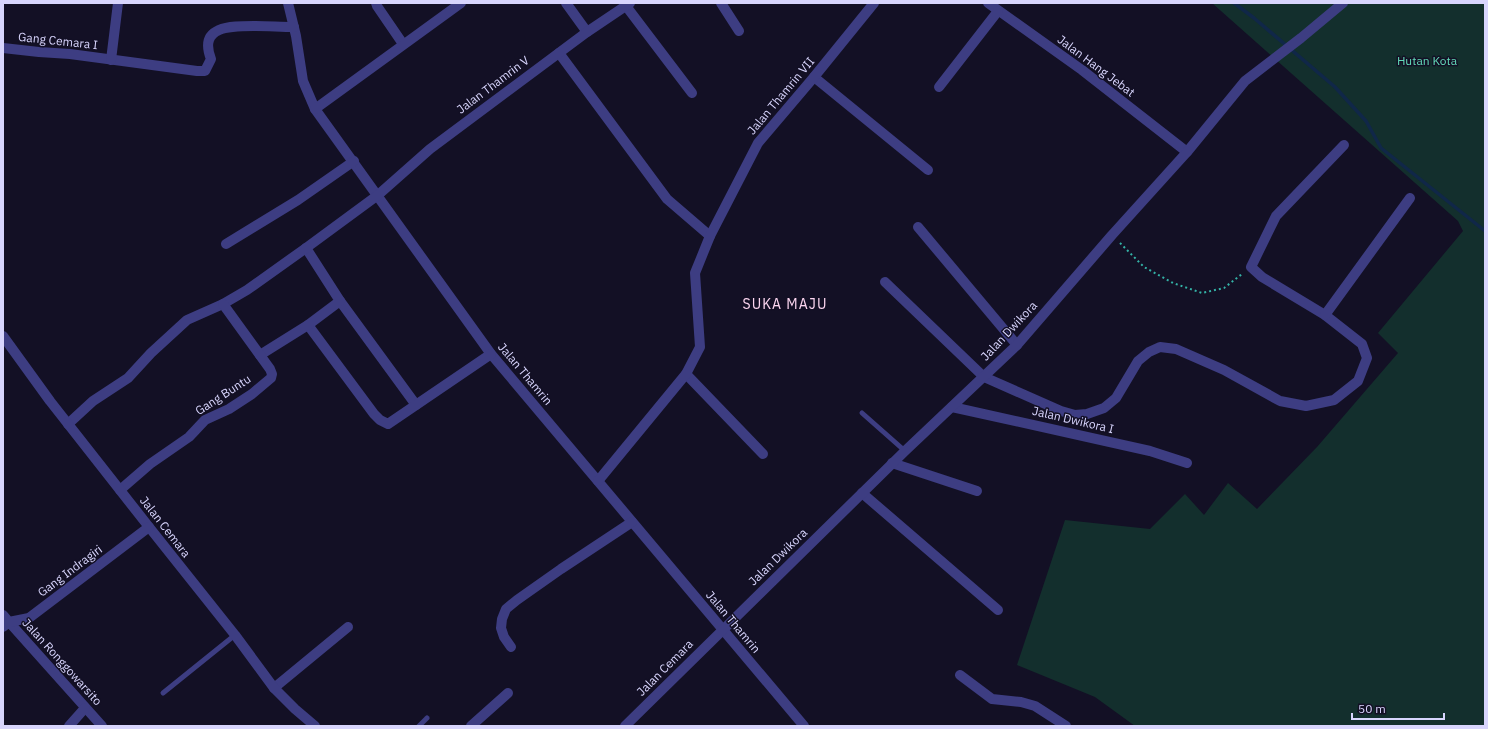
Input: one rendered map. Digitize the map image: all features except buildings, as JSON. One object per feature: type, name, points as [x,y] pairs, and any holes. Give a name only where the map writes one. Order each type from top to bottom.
[{"type":"street","points":[[111,60],[118,3]]},
{"type":"street","name":"Jalan Thamrin","points":[[288,3],[294,27],[303,81],[315,109],[354,161],[491,354],[804,726]]},
{"type":"street","points":[[376,3],[403,44]]},
{"type":"street","points":[[315,109],[461,3]]},
{"type":"street","points":[[566,3],[587,32]]},
{"type":"street","points":[[721,3],[739,31]]},
{"type":"street","name":"Jalan Thamrin VII","points":[[598,481],[686,374],[700,347],[695,273],[710,236],[758,143],[874,3]]},
{"type":"street","name":"Jalan Hang Jebat","points":[[988,3],[1082,70],[1187,152]]},
{"type":"street","name":"Jalan Dwikora","points":[[722,629],[905,451],[1017,345],[1112,235],[1187,152],[1245,81],[1301,38],[1343,3]]},
{"type":"street","points":[[628,4],[692,93]]},
{"type":"street","name":"Jalan Thamrin V","points":[[68,424],[93,401],[128,378],[151,353],[186,320],[223,304],[247,290],[306,248],[378,195],[430,149],[587,32],[628,4]]},
{"type":"street","points":[[939,87],[998,11]]},
{"type":"street","name":"Gang Cemara I","points":[[3,48],[70,54],[206,71],[211,59],[207,50],[209,38],[220,29],[233,26],[294,27]]},
{"type":"street","points":[[559,53],[667,199],[710,236]]},
{"type":"street","points":[[814,77],[928,170]]},
{"type":"street","points":[[884,282],[984,377],[1061,411],[1075,415],[1087,414],[1104,408],[1116,398],[1138,361],[1148,352],[1160,347],[1176,349],[1224,370],[1280,401],[1306,406],[1334,400],[1358,381],[1367,358],[1362,344],[1325,315],[1262,277],[1251,267],[1276,216],[1344,145]]},
{"type":"street","points":[[226,244],[298,200],[354,161]]},
{"type":"street","points":[[1325,315],[1410,198]]},
{"type":"street","points":[[918,227],[1017,345]]},
{"type":"street","points":[[306,248],[340,301],[416,405]]},
{"type":"street","points":[[260,356],[308,325],[340,301]]},
{"type":"street","name":"Gang Buntu","points":[[120,490],[150,464],[189,437],[205,420],[229,409],[252,394],[271,378],[272,374],[270,369],[223,304]]},
{"type":"street","points":[[308,325],[380,420],[388,424],[491,354]]},
{"type":"street","name":"Jalan Cemara","points":[[3,336],[68,424],[274,688],[315,726]]},
{"type":"street","points":[[686,374],[763,454]]},
{"type":"street","name":"Jalan Dwikora I","points":[[952,407],[1150,450],[1187,463]]},
{"type":"street","points":[[892,464],[977,491]]},
{"type":"street","points":[[862,493],[998,610]]},
{"type":"street","points":[[511,647],[504,637],[501,628],[502,619],[506,609],[561,569],[632,522]]},
{"type":"street","name":"Gang Indragiri","points":[[5,621],[29,618],[149,527]]},
{"type":"street","name":"Jalan Ronggowarsito","points":[[5,621],[102,726]]},
{"type":"street","points":[[274,688],[348,627]]},
{"type":"street","name":"Jalan Cemara","points":[[625,726],[722,629]]},
{"type":"street","points":[[960,675],[992,700],[1022,702],[1035,706],[1066,726]]},
{"type":"street","points":[[472,726],[508,693]]},
{"type":"street","points":[[69,726],[85,708]]},
{"type":"lane","points":[[862,413],[905,451]]},
{"type":"lane","points":[[163,693],[234,635]]},
{"type":"lane","points":[[419,726],[427,718]]},
{"type":"path","points":[[1112,235],[1144,267],[1173,283],[1202,293],[1224,288],[1251,267]]},
{"type":"green space","name":"Hutan Kota","points":[[1212,3],[1485,3],[1485,726],[1135,726],[1095,697],[1017,665],[1065,520],[1150,529],[1185,494],[1204,515],[1228,483],[1257,509],[1317,447],[1398,353],[1378,333],[1463,231],[1458,221]]},
{"type":"waterway","points":[[1234,3],[1254,18],[1335,87],[1366,121],[1381,148],[1485,231]]},
{"type":"district","name":"SUKA MAJU","points":[[785,304]]}]
